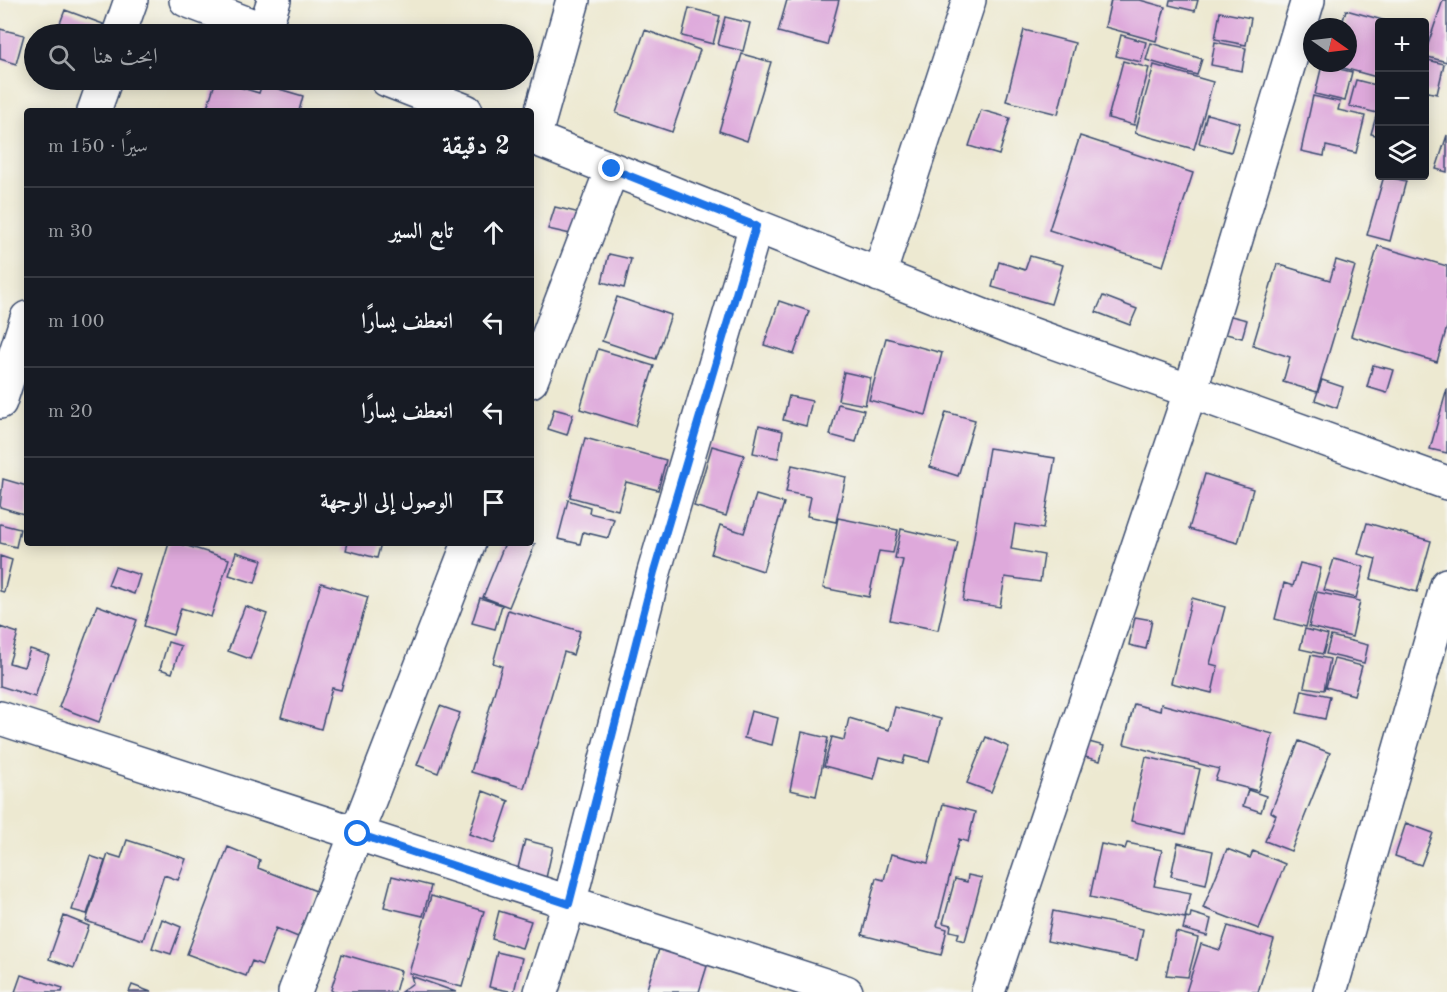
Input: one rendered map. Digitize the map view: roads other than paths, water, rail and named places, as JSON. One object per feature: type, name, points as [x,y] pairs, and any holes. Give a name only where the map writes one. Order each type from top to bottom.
[{"type":"street","points":[[123,24],[131,0]]},
{"type":"street","points":[[186,0],[246,24]]},
{"type":"street","points":[[270,24],[274,0]]},
{"type":"street","points":[[534,135],[573,0]]},
{"type":"street","points":[[879,275],[969,0]]},
{"type":"street","points":[[988,992],[1190,392],[1308,0]]},
{"type":"street","points":[[95,108],[101,90]]},
{"type":"street","points":[[412,90],[458,108]]},
{"type":"street","points":[[534,138],[1014,328],[1447,483]]},
{"type":"street","points":[[534,373],[612,169]]},
{"type":"street","points":[[542,992],[569,904],[654,572],[756,226]]},
{"type":"street","points":[[0,402],[24,327]]},
{"type":"street","points":[[295,992],[468,546]]},
{"type":"street","points":[[1330,992],[1447,585]]},
{"type":"street","points":[[0,717],[569,904],[846,992]]}]
